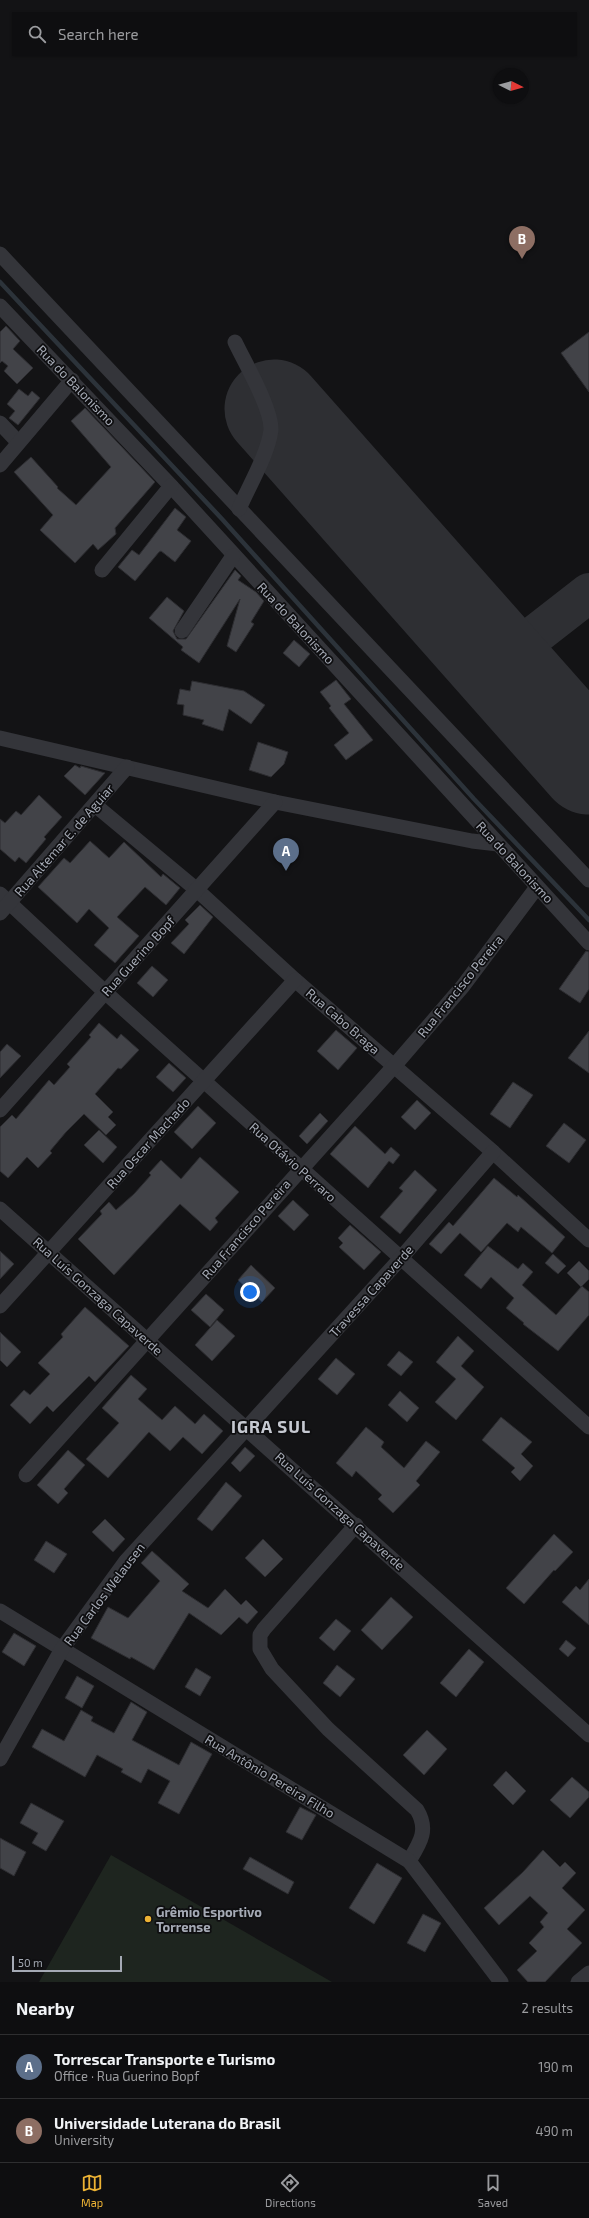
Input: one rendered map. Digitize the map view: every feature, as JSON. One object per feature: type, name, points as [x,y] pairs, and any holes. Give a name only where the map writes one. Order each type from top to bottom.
[{"type":"street","points":[[0,254],[589,880]]},
{"type":"street","name":"Rua do Balonismo","points":[[0,306],[72,380],[171,486],[233,556],[589,943]]},
{"type":"street","points":[[236,342],[266,407],[271,429],[268,444],[239,509]]},
{"type":"street","points":[[0,465],[72,380]]},
{"type":"street","points":[[0,423],[18,442]]},
{"type":"street","points":[[102,570],[171,486]]},
{"type":"street","points":[[182,631],[233,556]]},
{"type":"street","points":[[0,738],[275,802],[472,841],[498,844]]},
{"type":"street","name":"Rua Altemar E. de Aguiar","points":[[3,903],[95,805],[127,767]]},
{"type":"street","name":"Rua Guerino Bopf","points":[[0,1110],[275,802]]},
{"type":"street","name":"Rua Cabo Braga","points":[[95,805],[197,890],[295,980],[395,1065],[589,1240]]},
{"type":"street","name":"Rua Francisco Pereira","points":[[26,1475],[148,1341],[300,1168],[395,1065],[463,986],[537,887]]},
{"type":"street","name":"Rua Otávio Perraro","points":[[3,903],[106,993],[589,1427]]},
{"type":"street","name":"Rua Oscar Machado","points":[[0,1306],[295,980]]},
{"type":"street","name":"Travessa Capaverde","points":[[246,1428],[401,1258],[493,1152]]},
{"type":"street","name":"Rua Luís Gonzaga Capaverde","points":[[0,1209],[356,1525],[589,1735]]},
{"type":"street","name":"Rua Carlos Welausen","points":[[0,1759],[62,1649],[126,1561],[246,1428]]},
{"type":"street","points":[[356,1525],[264,1629],[260,1635],[260,1649],[272,1669],[328,1729],[369,1768],[417,1810],[424,1827],[423,1835],[409,1861]]},
{"type":"street","name":"Rua Antônio Pereira Filho","points":[[0,1612],[409,1861],[501,1982]]},
{"type":"street","points":[[578,1982],[589,1973]]},
{"type":"shaded area","name":"Grêmio Esportivo Torrense","points":[[111,1855],[332,1982],[39,1982]]},
{"type":"building","points":[[6,326],[20,341],[13,349],[33,368],[17,384],[4,371],[8,366],[2,361],[0,363],[0,332]]},
{"type":"building","points":[[589,332],[589,392],[561,353]]},
{"type":"building","points":[[19,389],[28,396],[32,391],[40,398],[18,425],[9,418],[15,411],[7,404]]},
{"type":"building","points":[[85,408],[155,482],[115,528],[116,534],[98,550],[93,544],[75,563],[40,530],[53,515],[14,472],[31,457],[58,487],[57,488],[76,505],[111,467],[71,421]]},
{"type":"building","points":[[175,508],[186,517],[177,530],[191,541],[175,562],[161,551],[159,552],[135,581],[118,567],[132,550],[139,555]]},
{"type":"building","points":[[235,570],[241,576],[238,580],[256,592],[264,601],[251,622],[254,624],[236,652],[227,646],[240,599],[199,663],[181,650],[183,647],[149,618],[167,597],[184,611],[173,631],[177,639],[186,639]]},
{"type":"building","points":[[294,640],[310,654],[299,667],[283,653]]},
{"type":"building","points":[[336,680],[351,699],[344,704],[373,740],[346,760],[334,745],[349,733],[329,708],[331,706],[320,692]]},
{"type":"building","points":[[192,681],[244,691],[265,705],[251,724],[229,709],[223,731],[202,724],[204,720],[183,715],[184,705],[177,704],[180,689],[190,691]]},
{"type":"building","points":[[258,742],[288,752],[284,764],[271,777],[249,770]]},
{"type":"building","points":[[75,765],[80,768],[81,766],[105,773],[85,795],[64,776]]},
{"type":"building","points":[[39,795],[62,817],[44,837],[46,839],[26,863],[19,857],[15,862],[0,849],[0,819],[5,823],[16,811],[21,815]]},
{"type":"building","points":[[90,841],[109,858],[124,842],[161,877],[163,874],[180,888],[166,905],[145,887],[117,917],[139,936],[115,963],[94,945],[109,928],[89,909],[77,923],[38,887],[64,858],[70,863]]},
{"type":"building","points":[[200,905],[213,917],[184,954],[171,943],[189,924],[185,920]]},
{"type":"building","points":[[586,951],[589,952],[589,989],[580,1003],[559,989]]},
{"type":"building","points":[[152,966],[168,980],[153,997],[137,983]]},
{"type":"building","points":[[99,1023],[117,1039],[121,1034],[139,1050],[121,1069],[118,1068],[95,1094],[113,1112],[108,1117],[116,1125],[106,1135],[84,1114],[66,1132],[50,1151],[52,1153],[38,1168],[27,1157],[8,1178],[0,1171],[0,1127],[12,1115],[16,1119],[49,1080],[54,1085],[70,1067],[67,1064],[91,1037],[89,1035]]},
{"type":"building","points":[[336,1030],[357,1048],[338,1070],[317,1051]]},
{"type":"building","points":[[589,1031],[589,1073],[568,1058]]},
{"type":"building","points":[[7,1044],[21,1056],[0,1078],[0,1052]]},
{"type":"building","points":[[169,1063],[186,1078],[173,1092],[156,1077]]},
{"type":"building","points":[[513,1082],[533,1095],[510,1128],[490,1114]]},
{"type":"building","points":[[417,1100],[431,1113],[415,1130],[401,1117]]},
{"type":"building","points":[[198,1106],[216,1123],[192,1149],[174,1132]]},
{"type":"building","points":[[320,1113],[328,1121],[307,1144],[299,1136]]},
{"type":"building","points":[[564,1123],[586,1140],[569,1163],[546,1146]]},
{"type":"building","points":[[355,1126],[385,1154],[391,1147],[400,1155],[393,1164],[389,1161],[368,1188],[330,1154]]},
{"type":"building","points":[[99,1130],[117,1147],[103,1163],[84,1145]]},
{"type":"building","points":[[200,1157],[239,1192],[215,1218],[218,1222],[210,1231],[180,1204],[114,1275],[78,1239],[102,1214],[100,1211],[109,1202],[116,1210],[134,1194],[151,1175],[149,1173],[161,1160],[181,1179]]},
{"type":"building","points":[[415,1170],[437,1190],[400,1234],[380,1217],[403,1191],[399,1188]]},
{"type":"building","points":[[494,1178],[517,1197],[518,1195],[565,1237],[552,1253],[521,1227],[518,1232],[507,1223],[481,1252],[460,1233],[441,1254],[429,1244],[449,1222],[453,1226]]},
{"type":"building","points":[[293,1200],[309,1215],[294,1231],[278,1216]]},
{"type":"building","points":[[350,1225],[381,1252],[364,1270],[339,1247],[343,1243],[338,1238]]},
{"type":"building","points":[[488,1246],[518,1269],[523,1263],[533,1272],[522,1285],[556,1315],[582,1286],[589,1292],[589,1315],[558,1351],[523,1324],[524,1323],[506,1308],[514,1298],[491,1277],[481,1289],[464,1275]]},
{"type":"building","points":[[0,1251],[14,1264],[0,1279]]},
{"type":"building","points":[[553,1254],[566,1266],[558,1274],[545,1263]]},
{"type":"building","points":[[579,1261],[589,1271],[589,1279],[581,1287],[567,1273]]},
{"type":"building","points":[[251,1265],[275,1288],[262,1302],[238,1280]]},
{"type":"building","points":[[206,1294],[224,1310],[210,1327],[191,1310]]},
{"type":"building","points":[[85,1307],[129,1346],[95,1382],[89,1376],[53,1412],[47,1406],[30,1424],[10,1405],[24,1390],[30,1395],[50,1374],[38,1363],[63,1337],[61,1334]]},
{"type":"building","points":[[217,1320],[235,1336],[212,1361],[195,1345]]},
{"type":"building","points":[[0,1332],[21,1352],[7,1367],[0,1360]]},
{"type":"building","points":[[458,1336],[474,1351],[461,1366],[484,1387],[456,1420],[435,1402],[456,1379],[436,1362]]},
{"type":"building","points":[[399,1351],[413,1362],[401,1376],[387,1365]]},
{"type":"building","points":[[336,1358],[355,1374],[337,1395],[318,1379]]},
{"type":"building","points":[[131,1375],[147,1389],[138,1399],[162,1420],[175,1406],[195,1424],[204,1414],[223,1431],[202,1454],[183,1437],[170,1451],[149,1432],[108,1478],[86,1459],[119,1423],[102,1408]]},
{"type":"building","points":[[400,1391],[419,1408],[407,1422],[388,1405]]},
{"type":"building","points":[[501,1417],[532,1442],[521,1454],[533,1466],[520,1481],[511,1472],[515,1468],[482,1440]]},
{"type":"building","points":[[366,1427],[384,1442],[381,1447],[404,1468],[426,1441],[440,1452],[416,1481],[420,1485],[393,1513],[378,1499],[382,1495],[356,1471],[352,1477],[336,1463]]},
{"type":"building","points":[[245,1447],[255,1456],[240,1472],[231,1463]]},
{"type":"building","points":[[68,1450],[85,1465],[64,1489],[68,1493],[58,1504],[37,1485]]},
{"type":"building","points":[[226,1482],[242,1496],[212,1531],[197,1519]]},
{"type":"building","points":[[105,1519],[125,1539],[113,1552],[92,1532]]},
{"type":"building","points":[[554,1534],[573,1552],[555,1571],[554,1570],[524,1604],[506,1588]]},
{"type":"building","points":[[263,1539],[283,1559],[265,1577],[245,1558]]},
{"type":"building","points":[[46,1541],[67,1554],[54,1573],[34,1560]]},
{"type":"building","points":[[152,1551],[189,1584],[182,1591],[208,1608],[225,1589],[241,1605],[246,1600],[258,1612],[247,1624],[239,1617],[221,1635],[189,1613],[154,1670],[91,1638],[108,1607],[128,1618],[160,1581],[141,1563]]},
{"type":"building","points":[[589,1579],[589,1625],[562,1602],[576,1586],[580,1590]]},
{"type":"building","points":[[391,1597],[413,1617],[382,1650],[361,1630]]},
{"type":"building","points":[[336,1619],[351,1631],[334,1651],[319,1638]]},
{"type":"building","points":[[14,1633],[36,1646],[24,1666],[2,1652]]},
{"type":"building","points":[[566,1640],[576,1648],[568,1657],[559,1649]]},
{"type":"building","points":[[469,1649],[484,1662],[456,1697],[440,1683]]},
{"type":"building","points":[[337,1665],[355,1679],[340,1697],[323,1683]]},
{"type":"building","points":[[196,1668],[211,1677],[200,1696],[185,1687]]},
{"type":"building","points":[[77,1676],[94,1686],[82,1708],[65,1698]]},
{"type":"building","points":[[131,1702],[147,1712],[132,1740],[179,1765],[191,1742],[212,1754],[179,1814],[158,1803],[170,1781],[148,1769],[141,1783],[121,1772],[123,1769],[97,1755],[85,1777],[32,1747],[42,1729],[64,1741],[81,1710],[93,1717],[91,1721],[114,1733]]},
{"type":"building","points":[[427,1730],[447,1749],[424,1775],[403,1755]]},
{"type":"building","points":[[506,1771],[526,1791],[513,1805],[493,1785]]},
{"type":"building","points":[[572,1777],[589,1792],[589,1797],[570,1818],[550,1800]]},
{"type":"building","points":[[31,1803],[64,1821],[46,1851],[32,1843],[38,1833],[20,1823]]},
{"type":"building","points":[[300,1807],[316,1815],[302,1840],[286,1832]]},
{"type":"building","points":[[0,1838],[26,1852],[14,1876],[0,1868]]},
{"type":"building","points":[[543,1850],[560,1867],[565,1862],[576,1873],[562,1888],[585,1910],[567,1929],[582,1943],[545,1982],[528,1982],[517,1970],[537,1951],[529,1943],[544,1927],[540,1922],[548,1913],[530,1896],[499,1925],[484,1908],[523,1872]]},
{"type":"building","points":[[250,1857],[294,1882],[288,1894],[243,1869]]},
{"type":"building","points":[[377,1863],[402,1878],[374,1924],[349,1908]]},
{"type":"building","points":[[423,1914],[441,1923],[425,1952],[407,1943]]},
{"type":"waterway","points":[[0,282],[222,519],[474,799],[589,920]]},
{"type":"taxiway","points":[[499,663],[589,593]]},
{"type":"runway","points":[[274,409],[589,765]]},
{"type":"place","name":"Universidade Luterana do Brasil","points":[[522,259]]},
{"type":"place","name":"Torrescar Transporte e Turismo","points":[[286,871]]},
{"type":"place","name":"Grêmio Esportivo Torrense","points":[[148,1919]]},
{"type":"district","name":"IGRA SUL","points":[[271,1427]]}]
